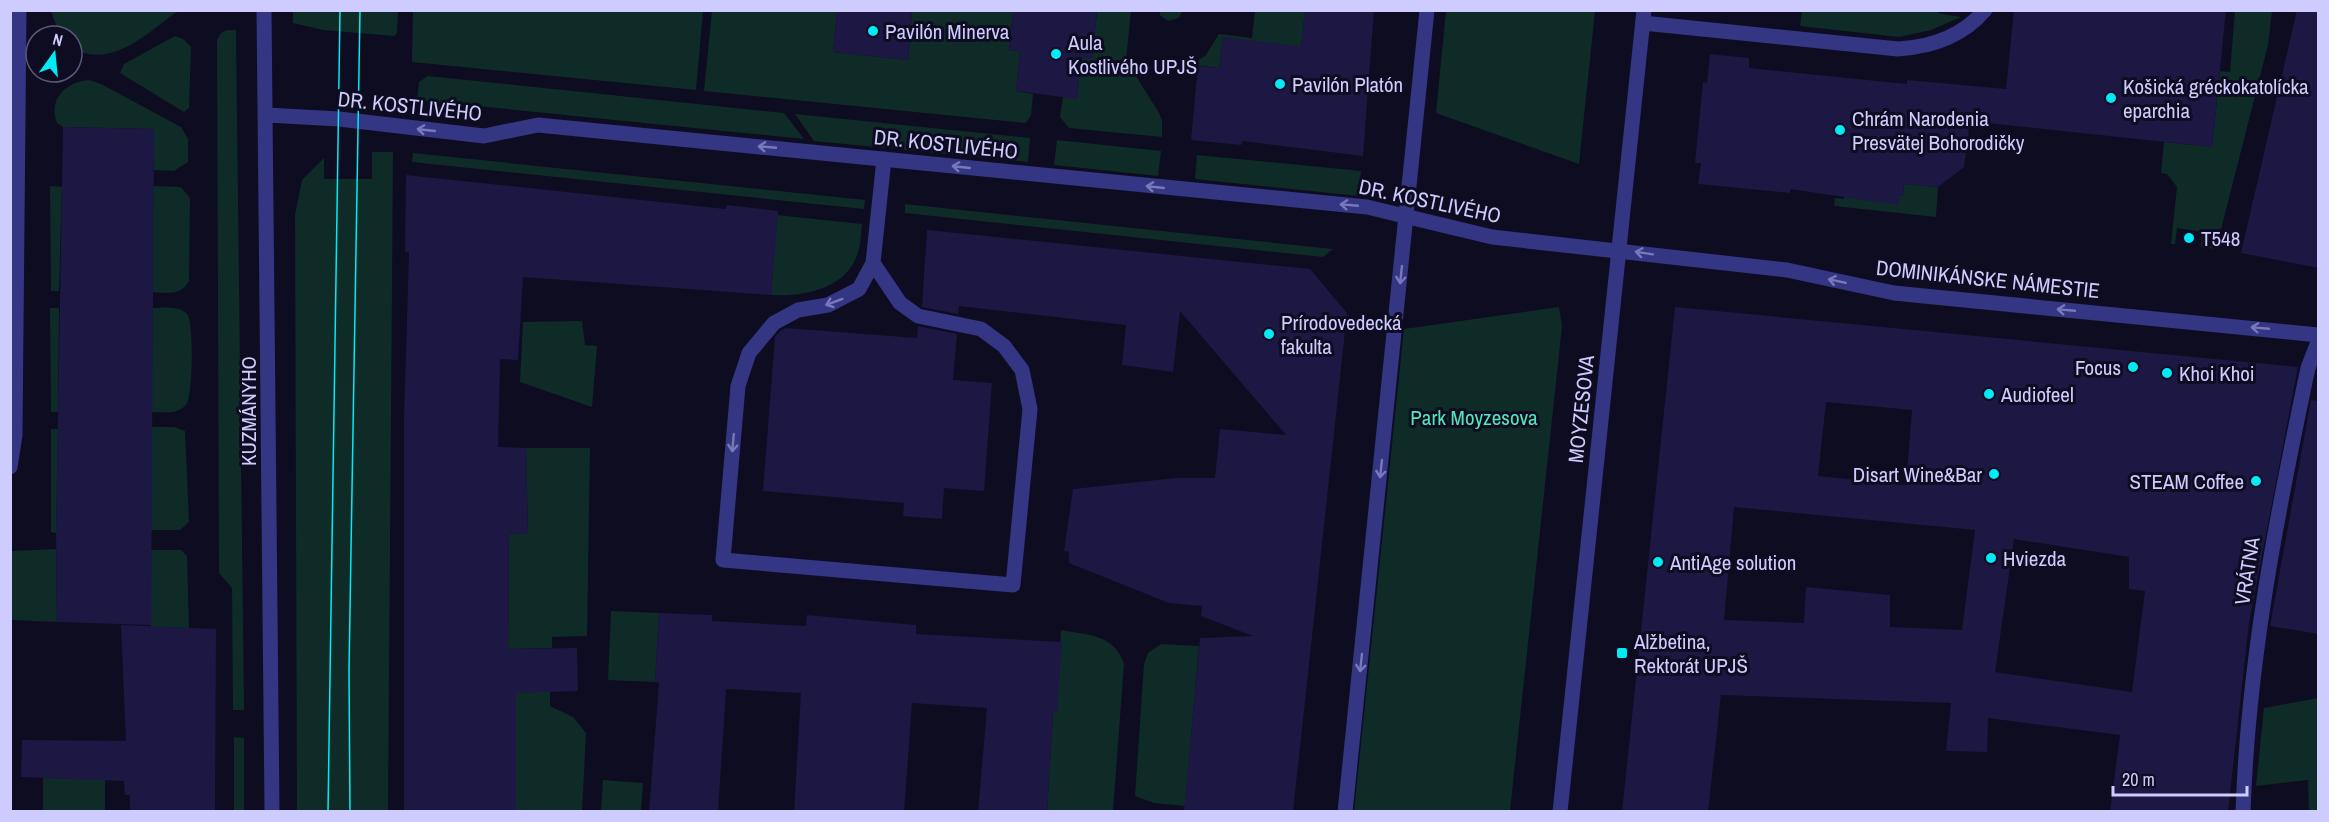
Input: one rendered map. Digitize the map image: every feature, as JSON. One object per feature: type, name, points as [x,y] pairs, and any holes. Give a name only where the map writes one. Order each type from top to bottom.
[{"type":"street","points":[[10,467],[15,435],[19,10]]},
{"type":"street","name":"KUZMÁNYHO","points":[[264,10],[267,115],[272,812]]},
{"type":"street","points":[[1345,812],[1427,10]]},
{"type":"street","points":[[1643,17],[1898,49],[1924,47],[1948,38],[1974,23],[1985,10]]},
{"type":"street","name":"MOYZESOVA","points":[[1560,812],[1643,17]]},
{"type":"street","name":"DR. KOSTLIVÉHO","points":[[267,115],[339,119],[484,136],[538,125],[884,159],[1367,207],[1492,237],[1619,249]]},
{"type":"street","points":[[873,263],[900,303],[918,316],[981,329],[1004,346],[1022,370],[1030,409],[1013,585],[723,560],[738,386],[749,353],[774,323],[798,310],[828,305],[859,289],[873,263],[884,159]]},
{"type":"street","name":"DOMINIKÁNSKE NÁMESTIE","points":[[1619,249],[1678,259],[1787,270],[1894,293],[2319,335]]},
{"type":"street","name":"VRÁTNA","points":[[2243,812],[2266,578],[2308,368],[2319,342]]},
{"type":"green space","points":[[51,10],[178,11],[128,46],[101,55],[84,53],[84,24],[56,24]]},
{"type":"green space","points":[[1013,10],[1009,50],[1020,51],[1016,91],[1033,94],[1031,115],[1026,123],[704,91],[712,11],[837,11],[833,52],[908,60],[912,11]]},
{"type":"green space","points":[[1160,10],[1182,11],[1179,18],[1168,21],[1160,15]]},
{"type":"green space","points":[[293,11],[398,11],[397,33],[394,36],[323,30],[293,23]]},
{"type":"green space","points":[[413,11],[703,11],[696,90],[412,62]]},
{"type":"green space","points":[[1097,11],[1131,11],[1126,60],[1159,113],[1162,120],[1162,137],[1069,128],[1060,117],[1063,97],[1077,98],[1081,58],[1092,58]]},
{"type":"green space","points":[[1255,11],[1305,11],[1300,56],[1223,37],[1219,68],[1195,65],[1194,70],[1191,70],[1192,65],[1206,55],[1219,34],[1252,38]]},
{"type":"green space","points":[[1446,11],[1595,11],[1579,164],[1436,113]]},
{"type":"green space","points":[[1802,11],[1938,11],[1938,13],[1961,17],[1931,30],[1899,37],[1800,26]]},
{"type":"green space","points":[[2235,11],[2272,11],[2268,45],[2216,249],[2201,247],[2202,232],[2177,228],[2175,244],[2171,244],[2177,187],[2167,174],[2161,173],[2164,142],[2212,147],[2220,71],[2230,72]]},
{"type":"green space","points":[[236,30],[244,710],[233,710],[232,588],[219,573],[217,40],[221,33]]},
{"type":"green space","points":[[175,36],[183,39],[191,47],[189,108],[184,112],[120,73],[124,64]]},
{"type":"green space","points":[[428,76],[784,113],[804,139],[417,100],[419,82]]},
{"type":"green space","points":[[84,81],[101,84],[181,127],[188,139],[188,162],[174,171],[154,170],[154,129],[63,127],[57,123],[55,107],[57,100],[66,88],[73,84],[84,84]]},
{"type":"green space","points":[[795,114],[1030,138],[1028,162],[814,141]]},
{"type":"green space","points":[[1057,140],[1161,151],[1158,176],[1054,165]]},
{"type":"green space","points":[[372,152],[393,152],[388,811],[297,811],[295,215],[302,180],[324,158],[324,179],[372,179]]},
{"type":"green space","points":[[413,153],[865,200],[864,209],[412,162]]},
{"type":"green space","points":[[1197,155],[1361,171],[1359,196],[1195,179]]},
{"type":"green space","points":[[1904,184],[1938,187],[1936,217],[1834,206],[1835,198],[1844,199],[1846,190],[1898,205],[1899,195],[1903,196]]},
{"type":"green space","points":[[50,186],[62,187],[59,291],[51,291]]},
{"type":"green space","points":[[153,186],[181,187],[190,198],[189,281],[182,289],[173,293],[151,292]]},
{"type":"green space","points":[[905,204],[1333,249],[1323,257],[905,213]]},
{"type":"green space","points":[[777,215],[862,224],[859,249],[853,265],[845,275],[823,288],[797,294],[771,295]]},
{"type":"green space","name":"Park Moyzesova","points":[[1559,307],[1562,326],[1510,811],[1354,811],[1404,329]]},
{"type":"green space","points":[[50,308],[59,308],[58,412],[51,412]]},
{"type":"green space","points":[[151,308],[180,309],[187,314],[189,320],[192,344],[190,389],[186,405],[174,412],[151,412]]},
{"type":"green space","points":[[582,321],[585,345],[597,346],[592,407],[520,382],[523,322]]},
{"type":"green space","points":[[151,427],[174,427],[185,431],[189,522],[180,530],[151,530]]},
{"type":"green space","points":[[51,429],[58,429],[56,533],[51,532]]},
{"type":"green space","points":[[526,448],[590,448],[587,636],[552,637],[552,648],[508,649],[509,534],[528,533]]},
{"type":"green space","points":[[56,549],[57,622],[11,620],[11,551]]},
{"type":"green space","points":[[151,550],[181,550],[187,556],[189,628],[151,627]]},
{"type":"green space","points":[[611,611],[659,613],[655,682],[608,680]]},
{"type":"green space","points":[[1061,630],[1090,635],[1107,641],[1120,654],[1124,664],[1113,811],[1047,812],[1053,713],[1057,713]]},
{"type":"green space","points":[[1161,644],[1199,646],[1185,806],[1154,803],[1135,796],[1144,664],[1148,653]]},
{"type":"green space","points":[[516,692],[550,692],[550,706],[573,717],[586,733],[582,811],[516,811]]},
{"type":"green space","points":[[2318,698],[2318,811],[2309,811],[2308,780],[2256,786],[2264,708]]},
{"type":"green space","points":[[234,737],[244,738],[244,811],[234,811]]},
{"type":"green space","points":[[43,778],[105,779],[105,811],[43,812]]},
{"type":"green space","points":[[603,780],[643,783],[641,811],[601,811]]},
{"type":"building","name":"Pavilón Minerva","points":[[837,10],[912,10],[908,60],[833,52]]},
{"type":"building","name":"Aula Kostlivého UPJŠ","points":[[1013,10],[1097,10],[1092,59],[1081,58],[1077,99],[1016,91],[1020,51],[1009,50]]},
{"type":"building","name":"Pavilón Platón","points":[[1305,10],[1374,10],[1363,156],[1243,141],[1241,145],[1191,140],[1198,66],[1219,68],[1223,37],[1301,46]]},
{"type":"building","points":[[2014,10],[2226,10],[2212,147],[1970,121],[1964,167],[1938,187],[1904,184],[1903,196],[1899,195],[1898,205],[1790,189],[1790,193],[1698,184],[1701,163],[1695,163],[1703,82],[1707,83],[1710,54],[1749,58],[1749,68],[1907,84],[1907,80],[2006,89]]},
{"type":"building","points":[[2297,10],[2319,10],[2319,268],[2241,253]]},
{"type":"building","points":[[63,127],[154,129],[151,625],[57,622],[56,533]]},
{"type":"building","points":[[406,175],[725,209],[727,205],[778,211],[771,295],[523,277],[518,360],[500,359],[498,447],[526,448],[528,533],[509,534],[508,649],[577,648],[578,691],[516,693],[516,812],[404,812],[404,418],[409,253],[405,252]]},
{"type":"building","points":[[927,230],[1310,269],[1347,313],[1293,812],[1184,812],[1200,638],[1253,636],[1201,616],[1202,606],[1169,603],[1069,563],[1069,552],[1064,551],[1073,489],[1176,478],[1215,478],[1220,429],[1286,435],[1180,311],[1173,372],[1122,365],[1126,325],[959,306],[958,314],[922,307]]},
{"type":"building","points":[[1675,307],[2298,367],[2249,623],[2228,812],[2110,812],[2120,735],[1988,718],[1987,752],[1946,751],[1951,703],[1721,695],[1708,812],[1622,812]],"holes":[[[1826,402],[1912,410],[1906,485],[1818,476]],[[1734,507],[1975,530],[1962,630],[1890,627],[1890,595],[1806,587],[1804,623],[1724,620]],[[2014,539],[2129,557],[2129,589],[2145,591],[2132,692],[1995,672]]]},
{"type":"building","points":[[918,326],[957,334],[953,380],[992,383],[984,491],[944,488],[942,519],[903,516],[904,503],[763,491],[775,337],[780,331],[786,328],[917,338]]},
{"type":"building","points":[[2311,400],[2319,401],[2319,634],[2270,626]]},
{"type":"building","points":[[659,613],[712,615],[712,621],[806,626],[807,615],[916,625],[916,634],[1062,642],[1057,713],[1053,713],[1047,812],[978,812],[987,708],[912,703],[904,812],[794,812],[801,693],[726,689],[718,812],[649,812],[659,683],[655,682]]},
{"type":"building","points":[[121,625],[216,629],[215,812],[130,812],[130,795],[125,795],[124,781],[21,777],[22,740],[126,741]]},
{"type":"tram line","points":[[328,812],[340,10]]},
{"type":"tram line","points":[[350,812],[349,670],[360,10]]},
{"type":"place","name":"Pavilón Minerva","points":[[873,31]]},
{"type":"place","name":"Aula Kostlivého UPJŠ","points":[[1056,54]]},
{"type":"place","name":"Pavilón Platón","points":[[1280,84]]},
{"type":"place","name":"Košická gréckokatolícka eparchia","points":[[2111,98]]},
{"type":"place","name":"Chrám Narodenia Presvätej Bohorodičky","points":[[1840,130]]},
{"type":"place","name":"T548","points":[[2189,238]]},
{"type":"place","name":"Prírodovedecká fakulta","points":[[1269,334]]},
{"type":"place","name":"Focus","points":[[2133,367]]},
{"type":"place","name":"Khoi Khoi","points":[[2167,373]]},
{"type":"place","name":"Audiofeel","points":[[1989,394]]},
{"type":"place","name":"Disart Wine&Bar","points":[[1994,474]]},
{"type":"place","name":"STEAM Coffee","points":[[2256,481]]},
{"type":"place","name":"Hviezda","points":[[1991,558]]},
{"type":"place","name":"AntiAge solution","points":[[1658,562]]},
{"type":"place","name":"Alžbetina, Rektorát UPJŠ","points":[[1622,653]]}]
